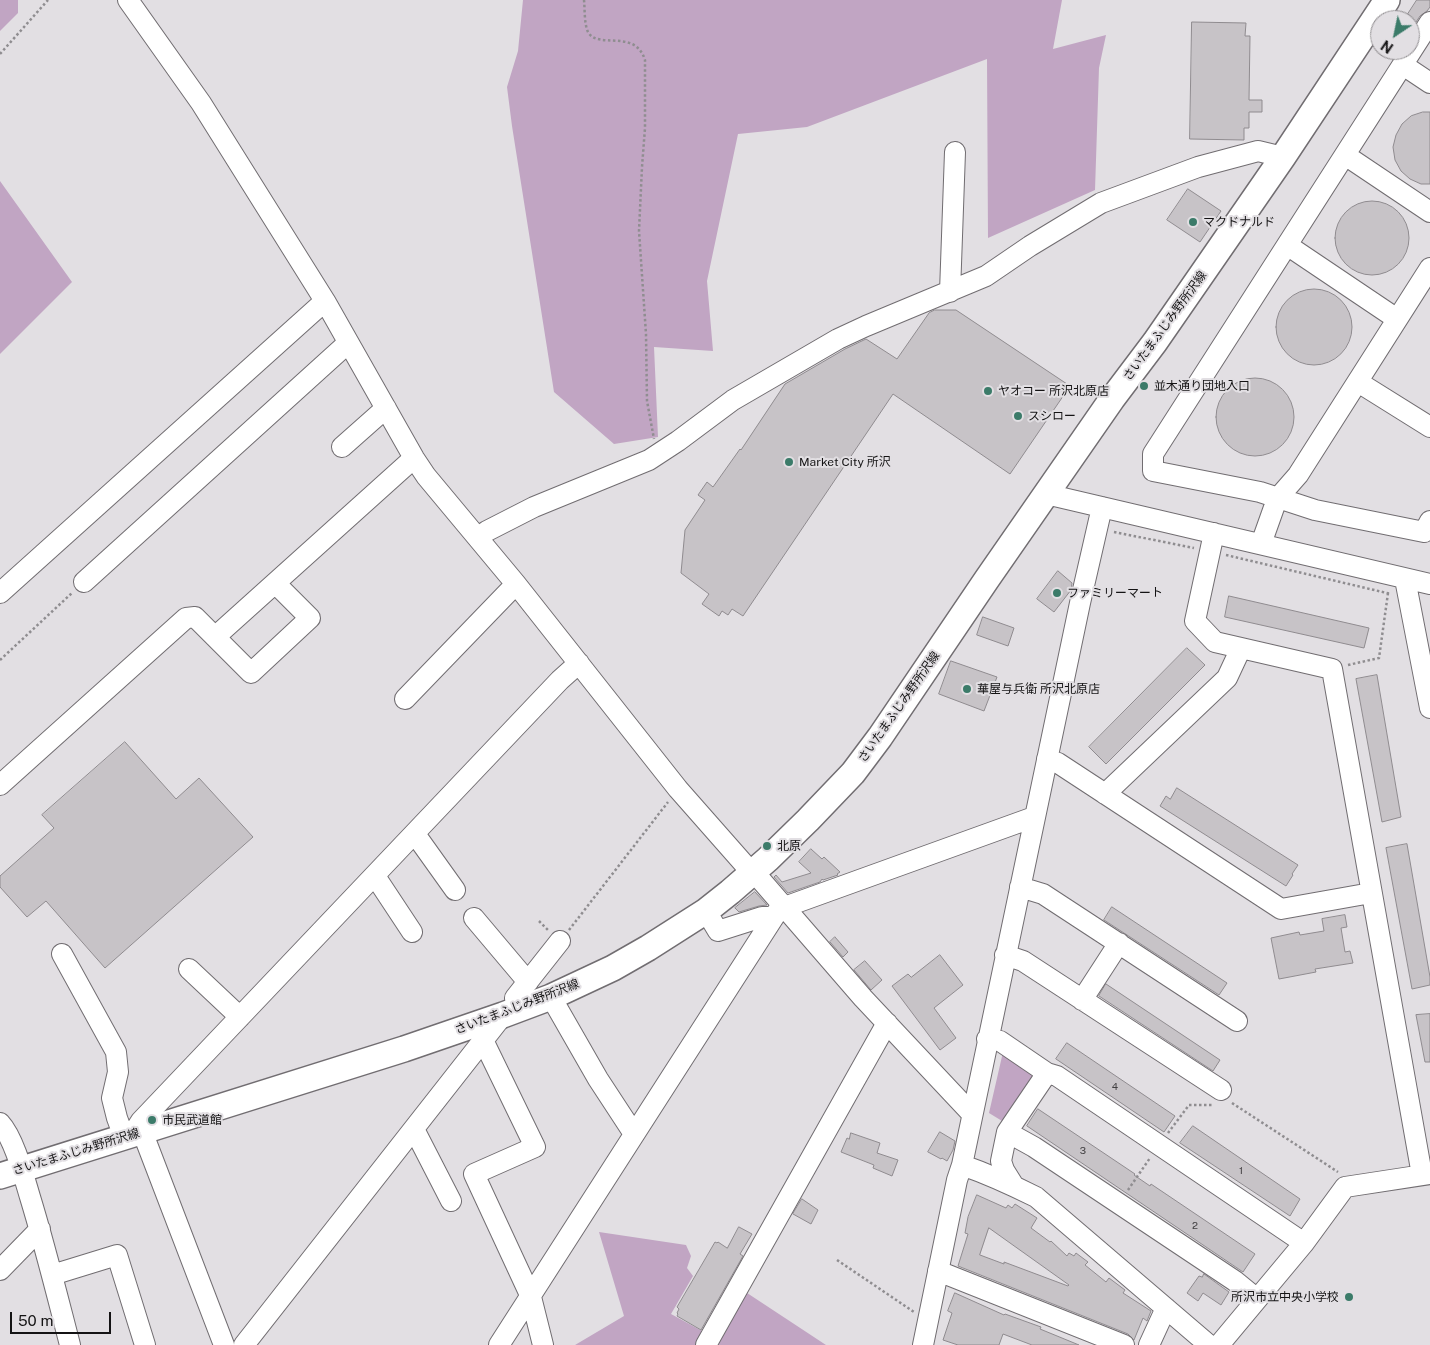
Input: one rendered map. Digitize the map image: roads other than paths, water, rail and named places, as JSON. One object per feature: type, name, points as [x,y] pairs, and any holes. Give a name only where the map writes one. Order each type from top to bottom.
[{"type":"main road","name":"さいたまふじみ野所沢線","points":[[11,1172],[404,1049],[551,997],[613,968],[648,948],[706,910],[752,873],[808,820],[864,759],[880,738],[1046,494],[1112,399],[1155,342],[1283,157],[1387,0]]},
{"type":"street","points":[[128,0],[201,103],[324,301],[414,458],[438,492],[478,537],[580,663],[678,789],[760,880],[779,912],[835,967],[972,1114]]},
{"type":"street","points":[[1430,22],[1153,454],[1153,471],[1260,492],[1315,510],[1424,532],[1430,521]]},
{"type":"street","points":[[1403,65],[1430,83]]},
{"type":"street","points":[[478,537],[534,507],[622,472],[658,455],[733,400],[838,339],[986,276],[1030,246],[1101,203],[1198,167],[1258,151],[1283,157]]},
{"type":"street","points":[[950,292],[955,152]]},
{"type":"street","points":[[1345,155],[1430,212]]},
{"type":"street","points":[[1287,246],[1397,319]]},
{"type":"street","points":[[1261,544],[1277,499],[1298,476],[1430,268]]},
{"type":"street","points":[[0,593],[324,301]]},
{"type":"street","points":[[84,582],[348,342]]},
{"type":"street","points":[[1358,382],[1430,427]]},
{"type":"street","points":[[342,447],[386,408]]},
{"type":"street","points":[[215,637],[414,458]]},
{"type":"street","points":[[1046,494],[1102,507],[1213,542],[1261,544],[1407,588],[1430,584]]},
{"type":"street","points":[[923,1345],[956,1180],[962,1166],[1034,817],[1102,507]]},
{"type":"street","points":[[1213,542],[1195,621],[1216,642],[1332,669],[1371,893],[1426,1174],[1345,1187],[1304,1243],[1219,1345]]},
{"type":"street","points":[[0,784],[186,618],[195,617],[251,674],[310,618],[276,582]]},
{"type":"street","points":[[405,699],[516,584]]},
{"type":"street","points":[[1407,588],[1425,656],[1430,708]]},
{"type":"street","points":[[1105,794],[1227,678],[1241,648]]},
{"type":"street","points":[[133,1134],[141,1121],[415,834],[445,800],[580,663]]},
{"type":"street","points":[[1047,759],[1058,763],[1281,909],[1371,893]]},
{"type":"street","points":[[706,910],[718,931],[779,912],[1034,817]]},
{"type":"street","points":[[415,834],[455,890]]},
{"type":"street","points":[[375,876],[412,932]]},
{"type":"street","points":[[1020,887],[1043,894],[1238,1021]]},
{"type":"street","points":[[499,1345],[779,912]]},
{"type":"street","points":[[474,918],[528,982]]},
{"type":"street","points":[[244,1345],[483,1040],[510,1013],[515,998],[560,941]]},
{"type":"street","points":[[1082,1000],[1119,943]]},
{"type":"street","points":[[62,954],[116,1052],[118,1072],[112,1098],[117,1118],[133,1134],[224,1345]]},
{"type":"street","points":[[1005,955],[1023,961],[1082,1000],[1221,1100]]},
{"type":"street","points":[[189,969],[240,1017]]},
{"type":"street","points":[[551,997],[598,1079],[634,1134]]},
{"type":"street","points":[[706,1345],[888,1023]]},
{"type":"street","points":[[987,1039],[1000,1041],[1048,1073],[1057,1076],[1304,1243]]},
{"type":"street","points":[[483,1040],[535,1147],[474,1174],[531,1297],[543,1345]]},
{"type":"street","points":[[1014,1186],[1001,1161],[1007,1132],[1048,1073]]},
{"type":"street","points":[[0,1123],[5,1128],[11,1172],[40,1229],[70,1345]]},
{"type":"street","points":[[414,1129],[451,1200]]},
{"type":"street","points":[[1007,1132],[1034,1147],[1235,1281],[1257,1299]]},
{"type":"street","points":[[962,1166],[980,1171],[1036,1197],[1209,1345]]},
{"type":"street","points":[[0,1270],[40,1229]]},
{"type":"street","points":[[52,1274],[117,1255],[145,1345]]},
{"type":"street","points":[[938,1271],[1124,1345]]},
{"type":"street","points":[[1149,1345],[1166,1308]]},
{"type":"place","name":"マクドナルド","points":[[1193,222]]},
{"type":"place","name":"並木通り団地入口","points":[[1144,386]]},
{"type":"place","name":"ヤオコー 所沢北原店","points":[[988,391]]},
{"type":"place","name":"スシロー","points":[[1018,416]]},
{"type":"place","name":"Market City 所沢","points":[[789,462]]},
{"type":"place","name":"ファミリーマート","points":[[1057,593]]},
{"type":"place","name":"華屋与兵衛 所沢北原店","points":[[967,689]]},
{"type":"place","name":"北原","points":[[767,846]]},
{"type":"place","name":"市民武道館","points":[[152,1120]]},
{"type":"place","name":"所沢市立中央小学校","points":[[1349,1297]]}]
